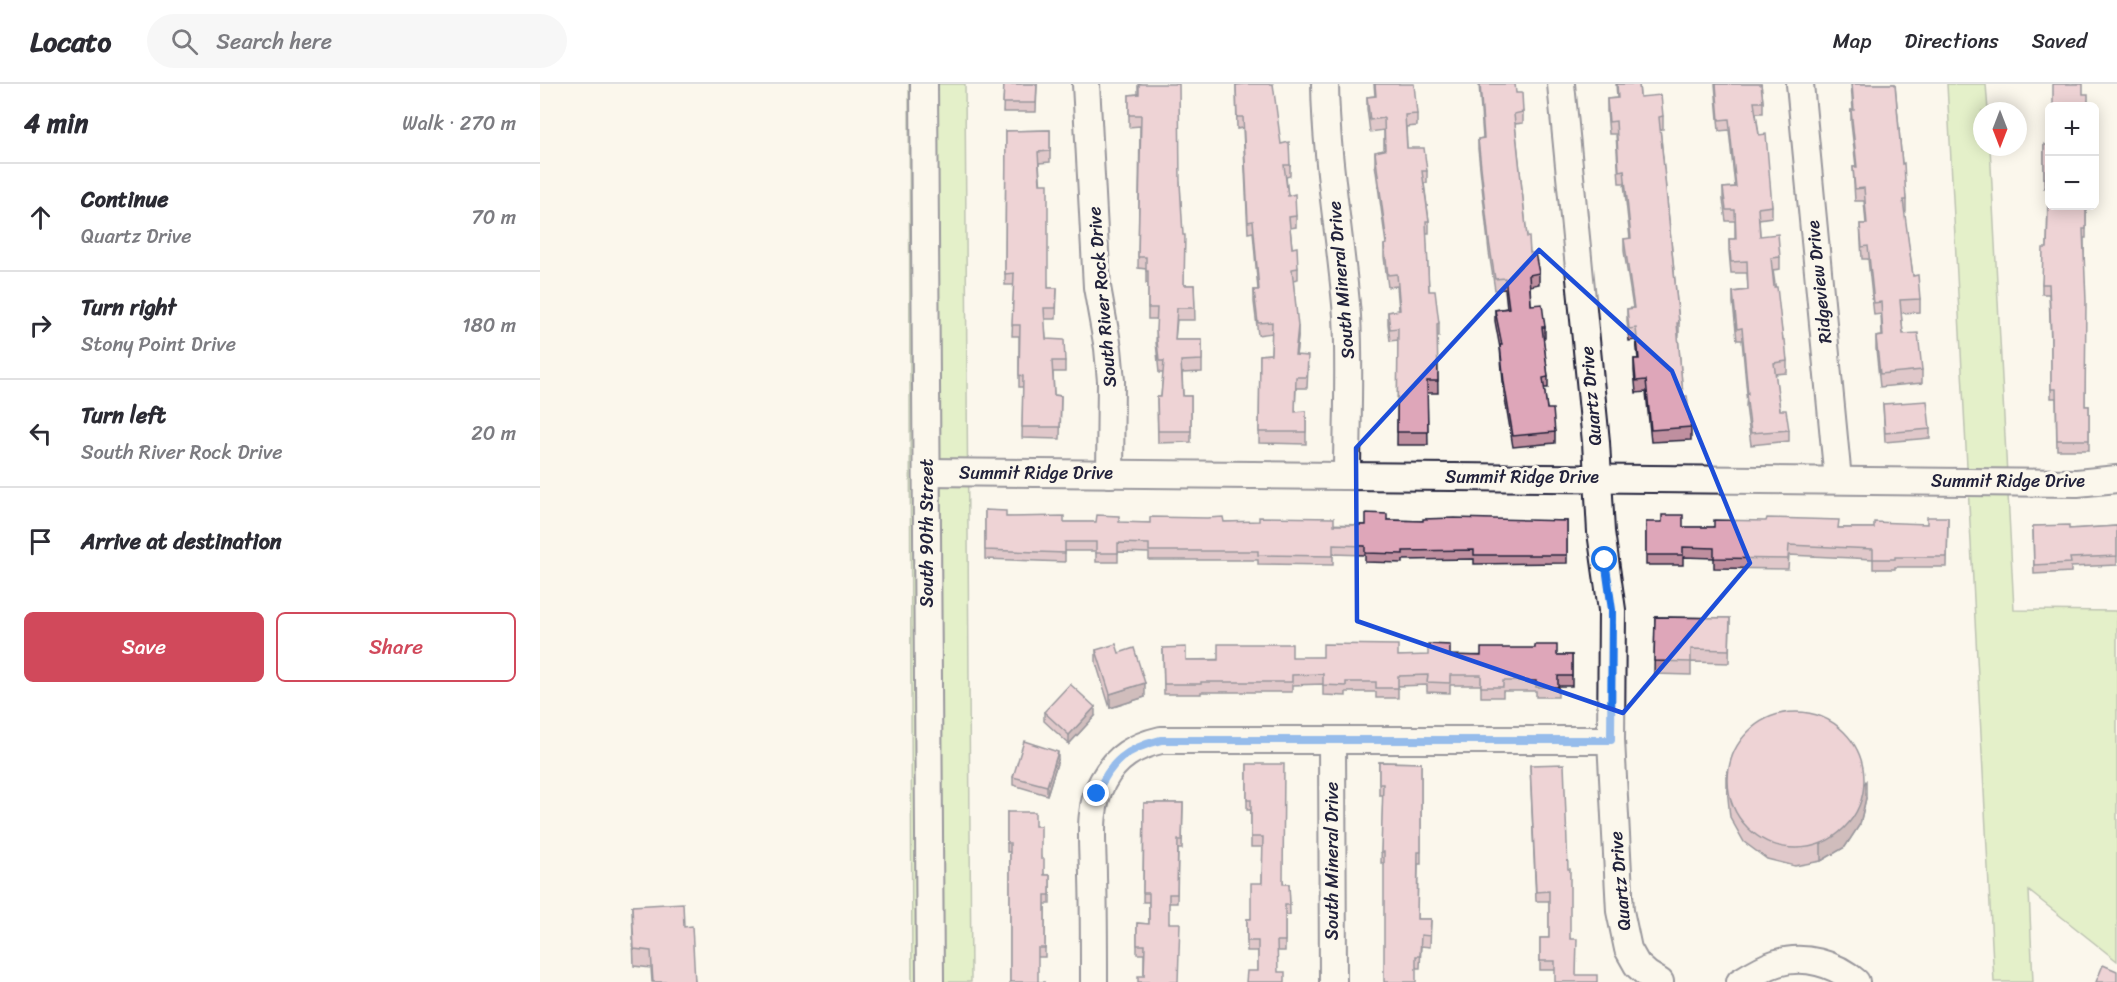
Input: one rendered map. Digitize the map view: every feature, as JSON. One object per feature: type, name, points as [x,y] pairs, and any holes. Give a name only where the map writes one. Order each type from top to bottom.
[{"type":"street","name":"South 90th Street","points":[[924,84],[930,982]]},
{"type":"street","name":"South River Rock Drive","points":[[1086,84],[1097,287],[1108,348],[1111,381],[1110,474]]},
{"type":"street","name":"South Mineral Drive","points":[[1325,84],[1347,316],[1347,476]]},
{"type":"street","name":"Quartz Drive","points":[[1561,84],[1598,478],[1601,532],[1612,610],[1611,740],[1620,911],[1628,949],[1637,965],[1660,982]]},
{"type":"street","name":"Ridgeview Drive","points":[[1800,84],[1838,480]]},
{"type":"street","name":"Summit Ridge Drive","points":[[927,472],[2077,483],[2117,479]]},
{"type":"street","points":[[1094,982],[1094,809],[1102,781],[1118,760],[1143,744],[1161,740],[1611,740]]},
{"type":"street","name":"South Mineral Drive","points":[[1332,740],[1333,982]]},
{"type":"street","points":[[1740,982],[1776,963],[1791,960],[1824,964],[1840,970],[1856,982]]},
{"type":"highlighted area","points":[[1539,250],[1672,371],[1750,563],[1623,713],[1357,621],[1356,448]]},
{"type":"green space","points":[[909,84],[965,84],[971,982],[912,982]]},
{"type":"green space","points":[[1947,84],[1986,84],[1987,102],[1973,102],[1973,156],[1990,156],[2014,610],[2117,611],[2117,961],[2029,891],[2033,982],[1994,982]]},
{"type":"building","points":[[1004,84],[1037,84],[1036,103],[1003,103]]},
{"type":"building","points":[[1139,84],[1179,84],[1180,183],[1183,235],[1185,235],[1184,285],[1194,285],[1195,308],[1177,308],[1175,340],[1202,340],[1202,360],[1181,361],[1183,396],[1191,396],[1191,431],[1158,431],[1157,397],[1161,397],[1164,361],[1159,361],[1156,330],[1157,308],[1148,308],[1146,257],[1138,257],[1141,115],[1129,115],[1129,95],[1139,94]]},
{"type":"building","points":[[1273,84],[1281,144],[1289,142],[1290,165],[1284,165],[1288,196],[1295,194],[1296,216],[1289,217],[1292,248],[1297,247],[1298,268],[1292,269],[1298,326],[1295,355],[1308,356],[1307,377],[1296,377],[1295,412],[1306,411],[1306,432],[1259,432],[1260,355],[1271,354],[1272,322],[1258,323],[1254,290],[1259,290],[1253,221],[1248,222],[1243,117],[1237,117],[1236,85]]},
{"type":"building","points":[[1375,84],[1414,84],[1417,114],[1405,115],[1407,148],[1424,148],[1427,171],[1422,171],[1429,221],[1426,221],[1429,291],[1435,291],[1439,323],[1437,324],[1438,381],[1427,381],[1428,432],[1397,432],[1398,328],[1390,329],[1388,312],[1400,310],[1397,274],[1388,275],[1384,245],[1387,244],[1375,152],[1385,150],[1384,118],[1370,120],[1367,97],[1376,96]]},
{"type":"building","points":[[1480,84],[1515,84],[1516,93],[1522,93],[1523,112],[1514,114],[1527,237],[1529,237],[1530,253],[1535,253],[1539,273],[1529,275],[1531,305],[1542,304],[1545,327],[1542,327],[1548,377],[1543,378],[1547,409],[1553,409],[1555,432],[1513,436],[1504,382],[1500,345],[1502,345],[1495,310],[1509,308],[1505,278],[1495,279],[1489,241],[1478,139],[1484,138]]},
{"type":"building","points":[[1617,84],[1639,84],[1640,97],[1661,95],[1663,116],[1659,117],[1679,323],[1677,323],[1683,396],[1687,396],[1691,427],[1651,430],[1646,380],[1636,381],[1634,359],[1639,359],[1636,328],[1629,329],[1627,309],[1634,308],[1624,239],[1631,238],[1624,170],[1619,171],[1616,121],[1609,122],[1607,99],[1618,98]]},
{"type":"building","points":[[1716,84],[1761,84],[1763,102],[1754,102],[1759,135],[1766,134],[1772,206],[1758,208],[1760,236],[1778,234],[1780,257],[1771,258],[1787,361],[1774,363],[1780,410],[1786,410],[1789,430],[1751,433],[1742,328],[1737,329],[1733,292],[1748,290],[1747,261],[1731,262],[1729,239],[1736,239],[1735,210],[1726,210],[1723,188],[1736,187],[1729,119],[1719,120]]},
{"type":"building","points":[[1852,84],[1895,84],[1902,164],[1904,163],[1906,200],[1903,200],[1913,276],[1918,275],[1920,299],[1900,300],[1903,334],[1918,333],[1922,370],[1880,374],[1876,337],[1883,336],[1881,302],[1874,303],[1868,246],[1862,247],[1860,224],[1867,224],[1864,188],[1855,189],[1853,167],[1857,167],[1851,110],[1854,110]]},
{"type":"building","points":[[2053,84],[2083,84],[2083,94],[2088,94],[2088,102],[2053,102]]},
{"type":"building","points":[[1050,130],[1050,151],[1038,152],[1040,184],[1048,184],[1048,288],[1057,288],[1056,308],[1044,308],[1046,339],[1064,340],[1065,361],[1052,361],[1054,395],[1061,396],[1060,427],[1022,427],[1023,376],[1019,375],[1020,325],[1012,325],[1014,273],[1005,274],[1006,131]]},
{"type":"building","points":[[2044,145],[2045,145],[2045,178]]},
{"type":"building","points":[[2048,210],[2086,210],[2086,229],[2083,229],[2086,301],[2085,406],[2089,406],[2089,440],[2057,440],[2056,389],[2051,389],[2049,284],[2042,284],[2043,248],[2047,248]]},
{"type":"building","points":[[1927,401],[1930,429],[1885,433],[1883,404]]},
{"type":"building","points":[[985,510],[1006,511],[1006,517],[1064,516],[1064,522],[1096,522],[1097,515],[1119,516],[1119,522],[1150,523],[1150,517],[1223,517],[1224,522],[1259,521],[1259,517],[1334,518],[1334,525],[1366,525],[1366,513],[1387,514],[1387,520],[1423,521],[1423,519],[1454,518],[1567,521],[1567,555],[1474,555],[1474,550],[1403,551],[1403,554],[1365,553],[1365,546],[1333,545],[1333,556],[1258,555],[1258,551],[1149,551],[1149,544],[1118,543],[1118,553],[1096,553],[1096,542],[1065,542],[1065,553],[985,550]]},
{"type":"building","points":[[1662,515],[1683,515],[1683,527],[1714,527],[1714,520],[1766,521],[1767,518],[1839,520],[1838,528],[1874,528],[1874,522],[1927,524],[1927,517],[1948,517],[1947,557],[1873,559],[1873,549],[1789,545],[1788,559],[1714,558],[1714,548],[1683,547],[1683,555],[1646,555],[1646,522],[1662,522]]},
{"type":"building","points":[[2069,525],[2069,529],[2117,526],[2117,556],[2070,558],[2071,563],[2034,565],[2033,526]]},
{"type":"building","points":[[1655,617],[1730,618],[1729,650],[1691,649],[1691,662],[1654,661]]},
{"type":"building","points":[[1116,644],[1119,653],[1134,648],[1145,683],[1110,694],[1096,650]]},
{"type":"building","points":[[1218,644],[1292,644],[1292,657],[1323,657],[1323,644],[1398,645],[1398,656],[1428,655],[1428,644],[1450,645],[1450,655],[1481,656],[1481,648],[1535,648],[1535,645],[1557,645],[1557,655],[1572,655],[1572,676],[1558,676],[1558,687],[1536,687],[1536,681],[1503,681],[1503,687],[1481,687],[1481,675],[1450,675],[1450,683],[1427,682],[1428,675],[1398,676],[1398,688],[1376,688],[1376,682],[1346,682],[1346,686],[1323,685],[1323,674],[1292,675],[1292,682],[1164,684],[1163,648],[1186,647],[1186,660],[1218,660]]},
{"type":"building","points":[[1070,684],[1095,707],[1069,735],[1044,712]]},
{"type":"building","points":[[1796,712],[1822,717],[1834,723],[1844,732],[1853,742],[1859,754],[1864,780],[1859,806],[1853,818],[1844,828],[1834,837],[1822,843],[1796,848],[1770,843],[1758,837],[1748,828],[1739,818],[1733,806],[1728,780],[1733,754],[1739,742],[1748,732],[1758,723],[1770,717]]},
{"type":"building","points":[[1024,741],[1058,752],[1047,786],[1013,777]]},
{"type":"building","points":[[1379,762],[1421,763],[1421,852],[1418,852],[1417,919],[1431,919],[1430,936],[1421,935],[1420,956],[1416,956],[1416,982],[1384,982],[1384,852],[1381,852],[1383,784],[1379,784]]},
{"type":"building","points":[[1247,764],[1284,764],[1283,884],[1289,884],[1290,905],[1285,905],[1285,941],[1277,941],[1278,972],[1285,972],[1285,982],[1246,982],[1247,971],[1258,971],[1258,941],[1247,941],[1247,919],[1251,919],[1251,883],[1262,883],[1263,837],[1251,837],[1251,800],[1247,800]]},
{"type":"building","points":[[1564,764],[1568,869],[1570,869],[1570,939],[1577,939],[1576,975],[1597,975],[1597,982],[1555,982],[1555,961],[1540,961],[1540,938],[1549,938],[1549,891],[1536,892],[1530,765]]},
{"type":"building","points":[[1144,803],[1183,803],[1182,840],[1178,840],[1177,894],[1169,894],[1169,923],[1180,923],[1178,982],[1138,982],[1138,976],[1144,976],[1145,945],[1137,945],[1137,923],[1149,924],[1149,893],[1143,893]]},
{"type":"building","points":[[1007,812],[1035,812],[1035,826],[1041,826],[1041,859],[1044,859],[1044,875],[1050,875],[1050,895],[1045,895],[1045,948],[1038,948],[1038,982],[1010,982],[1010,843],[1007,843]]},
{"type":"building","points":[[683,903],[684,927],[692,926],[695,982],[653,982],[651,951],[634,949],[632,906]]},
{"type":"building","points":[[2103,965],[2117,971],[2117,982],[2096,982]]},
{"type":"route","points":[[1097,794],[1102,781],[1118,760],[1143,744],[1161,740],[1611,740],[1612,610],[1605,560]]}]
